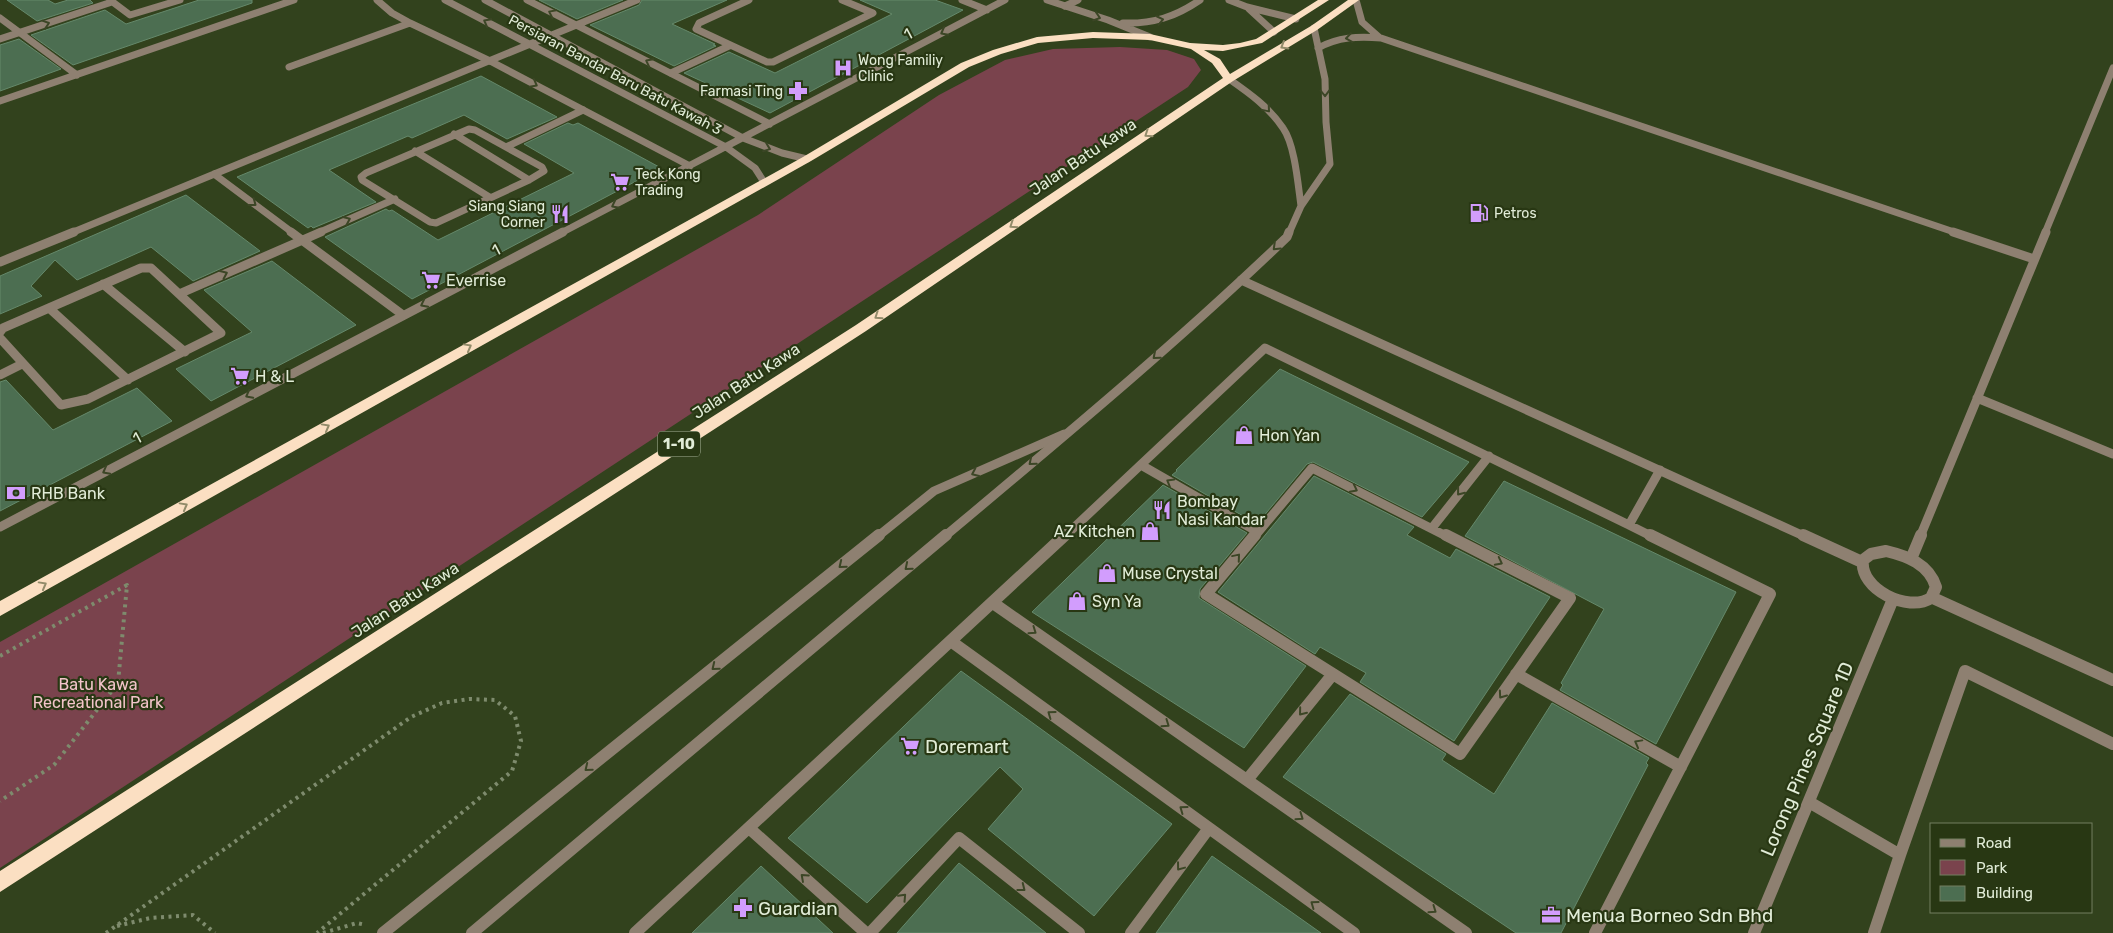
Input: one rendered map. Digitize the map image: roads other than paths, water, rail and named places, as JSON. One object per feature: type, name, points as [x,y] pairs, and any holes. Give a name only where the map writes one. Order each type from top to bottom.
[{"type":"highway","points":[[0,609],[807,158],[964,66],[997,52],[1037,40],[1071,36],[1119,34],[1150,37],[1190,46],[1223,48],[1240,46],[1259,41],[1324,0]]},
{"type":"highway","name":"Jalan Batu Kawa","points":[[0,882],[861,328],[1229,79],[1314,28],[1355,0]]},
{"type":"highway","points":[[1190,46],[1204,52],[1216,61],[1229,79]]},
{"type":"street","points":[[0,39],[111,1],[130,15],[179,0]]},
{"type":"street","points":[[0,101],[294,0]]},
{"type":"street","points":[[377,0],[392,13],[490,61],[690,166]]},
{"type":"street","name":"Persiaran Bandar Baru Batu Kawah 3","points":[[445,0],[726,147],[755,168],[764,182]]},
{"type":"street","name":"Persiaran Bandar Baru Batu Kawah 3","points":[[485,0],[554,35],[743,138],[782,153],[807,158]]},
{"type":"street","points":[[527,0],[770,124]]},
{"type":"street","points":[[0,262],[637,0]]},
{"type":"street","points":[[749,0],[696,26],[696,29],[729,46],[767,62],[773,62],[873,13],[842,0]]},
{"type":"street","points":[[962,0],[987,10]]},
{"type":"street","name":"1","points":[[0,527],[1005,0]]},
{"type":"street","points":[[1047,0],[1150,37]]},
{"type":"street","points":[[1065,6],[1078,0]]},
{"type":"street","points":[[1115,23],[1141,23],[1166,20],[1181,14],[1200,0]]},
{"type":"street","points":[[1230,0],[1247,7],[1296,18]]},
{"type":"street","points":[[1355,0],[1357,16],[1366,28],[1381,38]]},
{"type":"street","points":[[1247,7],[1274,32]]},
{"type":"street","points":[[0,18],[76,75]]},
{"type":"street","points":[[289,67],[410,22]]},
{"type":"street","points":[[472,933],[1068,433],[1241,280],[1287,236],[1301,206],[1330,164],[1326,122],[1325,79],[1314,28]]},
{"type":"street","points":[[1318,48],[1329,41],[1338,39],[1358,36],[1381,38],[2034,260]]},
{"type":"street","points":[[671,73],[729,46]]},
{"type":"street","points":[[1911,559],[2113,68]]},
{"type":"street","points":[[1229,79],[1258,99],[1284,128],[1295,164],[1301,206]]},
{"type":"street","points":[[506,147],[583,110]]},
{"type":"street","points":[[469,129],[475,130],[542,167],[544,170],[529,180],[436,223],[430,222],[362,180],[361,177],[454,134],[469,129]]},
{"type":"street","points":[[454,134],[529,180]]},
{"type":"street","points":[[415,151],[491,198]]},
{"type":"street","points":[[214,174],[403,315]]},
{"type":"street","points":[[179,294],[395,199]]},
{"type":"street","points":[[0,332],[3,328],[140,268],[150,268],[221,333],[128,380],[88,398],[61,405],[0,338]]},
{"type":"street","points":[[1241,280],[1862,562]]},
{"type":"street","points":[[104,284],[185,352]]},
{"type":"street","points":[[49,308],[128,380]]},
{"type":"street","points":[[634,933],[952,642],[1265,348],[1770,594],[1595,933]]},
{"type":"street","points":[[0,375],[22,364]]},
{"type":"street","points":[[1977,398],[2113,454]]},
{"type":"street","points":[[386,931],[934,491],[1068,433]]},
{"type":"street","points":[[1432,528],[1489,456]]},
{"type":"street","points":[[1141,464],[1258,532]]},
{"type":"street","points":[[1312,468],[1570,598],[1460,754],[1206,594],[1258,532],[1312,468]]},
{"type":"street","points":[[1629,525],[1660,470]]},
{"type":"street","points":[[1881,552],[1899,554],[1911,559],[1931,575],[1936,584],[1936,592],[1933,598],[1927,602],[1917,604],[1893,599],[1872,586],[1862,569],[1862,562],[1867,555],[1881,552]]},
{"type":"street","points":[[1933,598],[2113,680]]},
{"type":"street","name":"Lorong Pines Square 1D","points":[[1754,933],[1893,599]]},
{"type":"street","points":[[993,603],[1466,933]]},
{"type":"street","points":[[952,642],[1354,933]]},
{"type":"street","points":[[1874,933],[1965,670],[2113,744]]},
{"type":"street","points":[[1247,780],[1333,674]]},
{"type":"street","points":[[1516,674],[1681,767]]},
{"type":"street","points":[[1809,802],[1900,855]]},
{"type":"street","points":[[749,828],[866,933]]},
{"type":"street","points":[[1131,933],[1209,828]]},
{"type":"street","points":[[870,933],[959,838],[1079,933]]},
{"type":"place","name":"Wong Familiy Clinic","points":[[843,68]]},
{"type":"place","name":"Farmasi Ting","points":[[798,91]]},
{"type":"place","name":"Teck Kong Trading","points":[[620,182]]},
{"type":"place","name":"Petros","points":[[1479,213]]},
{"type":"place","name":"Siang Siang Corner","points":[[560,214]]},
{"type":"place","name":"Everrise","points":[[431,280]]},
{"type":"place","name":"H & L","points":[[240,376]]},
{"type":"place","name":"Hon Yan","points":[[1244,435]]},
{"type":"place","name":"RHB Bank","points":[[16,493]]},
{"type":"place","name":"Bombay Nasi Kandar","points":[[1162,510]]},
{"type":"place","name":"AZ Kitchen","points":[[1150,531]]},
{"type":"place","name":"Muse Crystal","points":[[1107,573]]},
{"type":"place","name":"Syn Ya","points":[[1077,601]]},
{"type":"place","name":"Doremart","points":[[910,746]]},
{"type":"place","name":"Guardian","points":[[743,908]]},
{"type":"place","name":"Menua Borneo Sdn Bhd","points":[[1551,915]]},
{"type":"park label","name":"Batu Kawa Recreational Park","points":[[98,693]]}]
